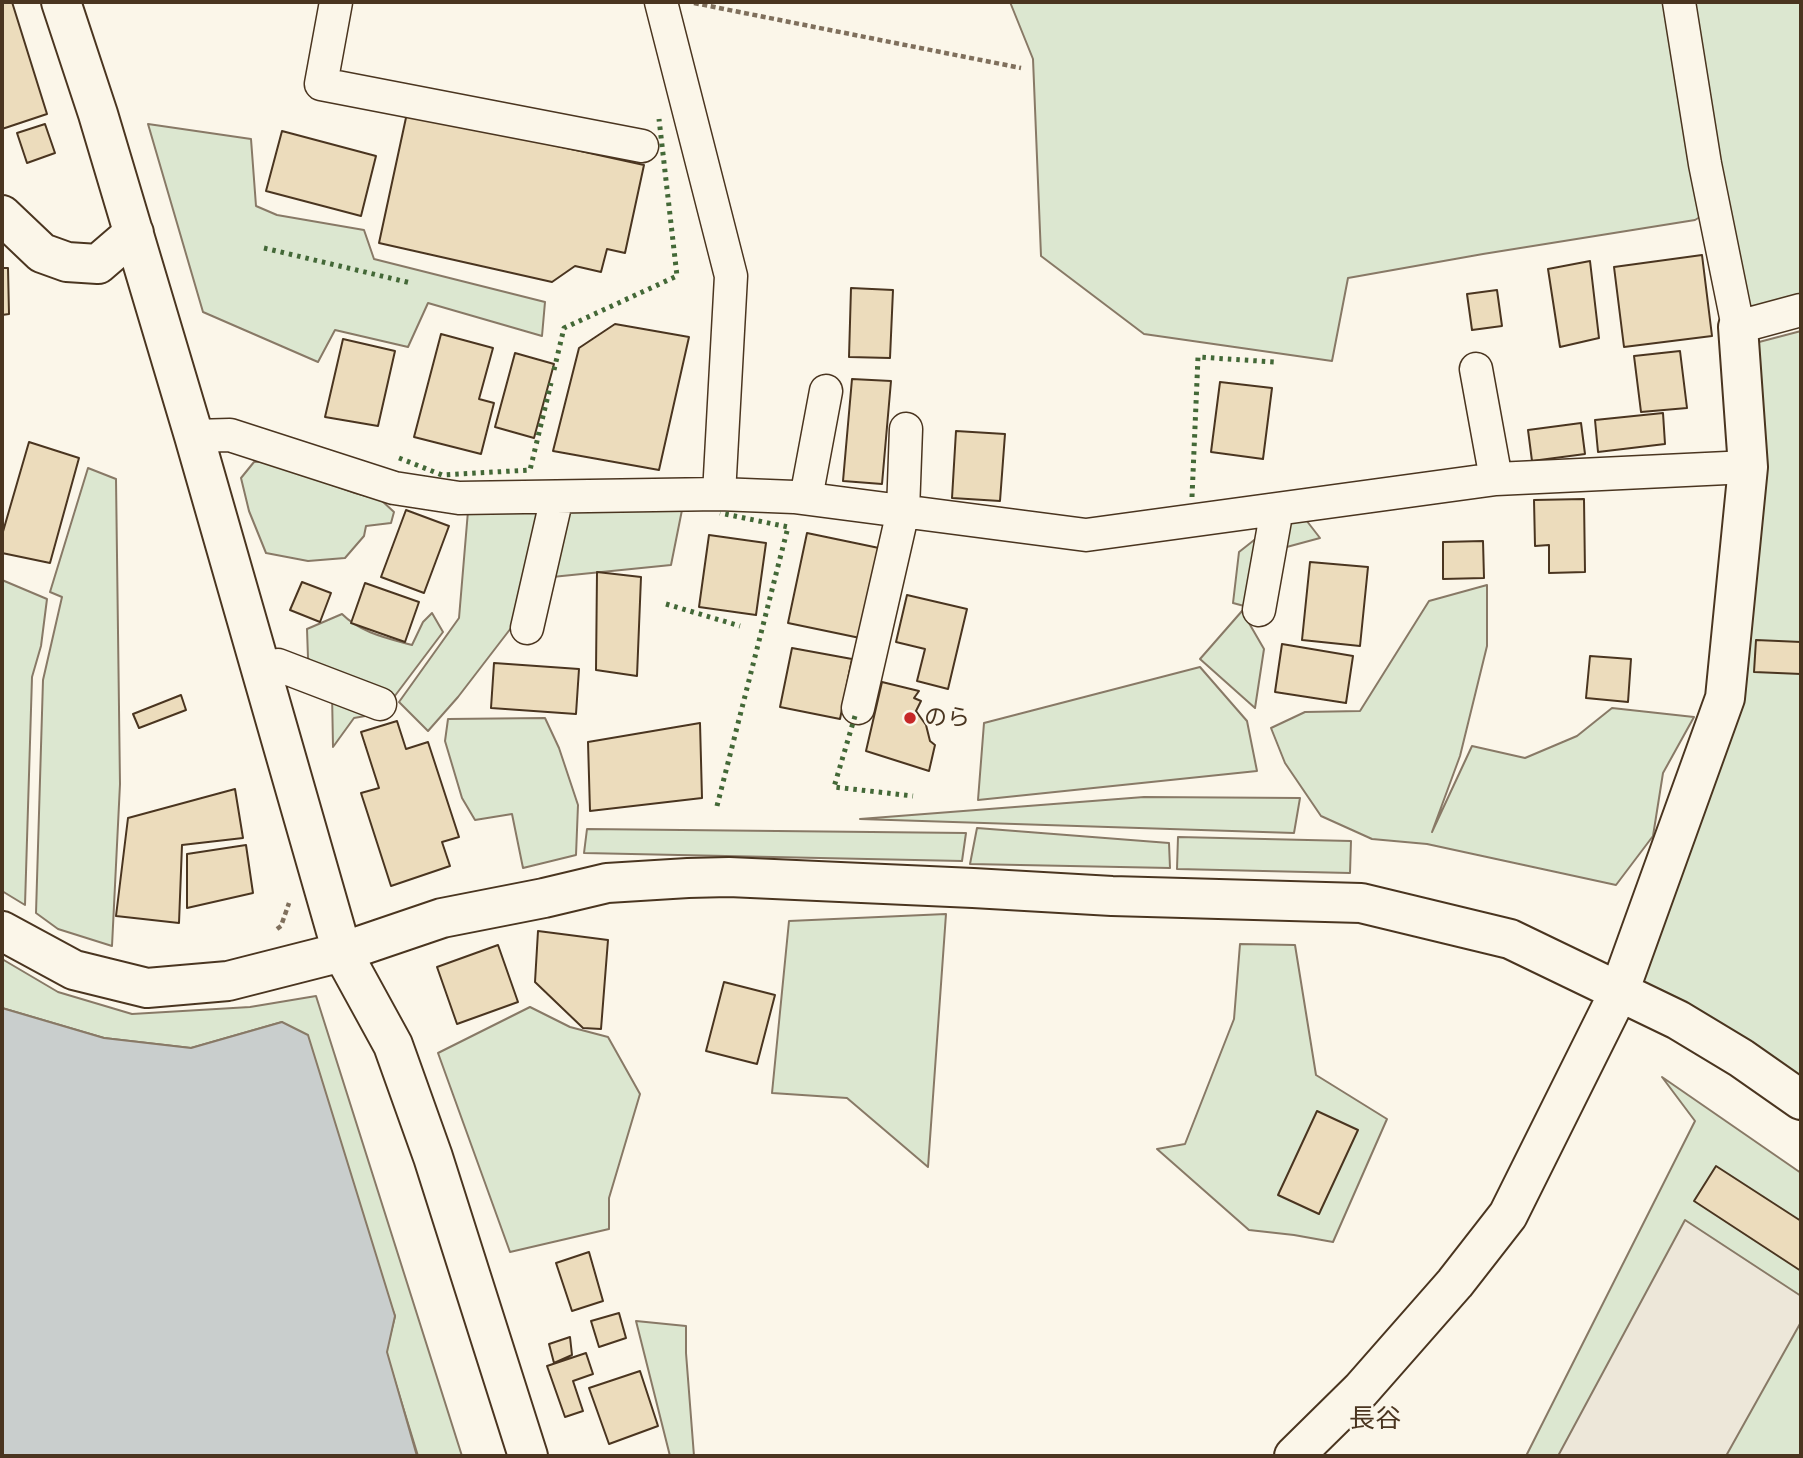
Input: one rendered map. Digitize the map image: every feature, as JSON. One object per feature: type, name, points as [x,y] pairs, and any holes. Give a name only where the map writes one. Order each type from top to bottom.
[{"type":"street","points":[[61,2],[99,114],[342,953],[393,1045],[433,1157],[528,1456]]},
{"type":"street","points":[[336,2],[321,84],[642,146]]},
{"type":"street","points":[[661,2],[731,276],[719,494]]},
{"type":"street","points":[[1294,1456],[1362,1390],[1455,1283],[1508,1215],[1619,992],[1725,698],[1748,467],[1738,327],[1705,164],[1679,2]]},
{"type":"street","points":[[2,215],[42,253],[67,262],[98,264],[134,233]]},
{"type":"street","points":[[1738,327],[1801,310]]},
{"type":"street","points":[[1476,369],[1496,479]]},
{"type":"street","points":[[806,498],[826,391]]},
{"type":"street","points":[[858,708],[904,511],[906,429]]},
{"type":"street","points":[[194,436],[230,435],[394,488],[459,498],[719,494],[806,498],[1086,535],[1496,479],[1748,467]]},
{"type":"street","points":[[527,628],[557,497]]},
{"type":"street","points":[[1259,610],[1277,509]]},
{"type":"street","points":[[261,668],[278,665],[380,704]]},
{"type":"street","points":[[2,931],[74,970],[146,988],[228,981],[342,953],[442,918],[607,883],[729,877],[1112,896],[1361,904],[1510,939],[1678,1020],[1741,1058],[1801,1100]]},
{"type":"path","points":[[690,2],[1021,68]]},
{"type":"green space","points":[[1010,2],[1801,2],[1801,300],[1746,315],[1726,201],[1695,220],[1348,278],[1332,361],[1144,334],[1041,256],[1033,59]]},
{"type":"green space","points":[[148,124],[251,139],[256,206],[277,215],[364,230],[374,259],[545,302],[542,336],[428,303],[408,347],[335,330],[318,362],[203,312]]},
{"type":"green space","points":[[1801,331],[1801,1085],[1635,985],[1749,602],[1759,342]]},
{"type":"green space","points":[[272,461],[292,466],[355,493],[381,500],[394,512],[391,523],[366,526],[364,536],[345,558],[308,561],[266,553],[249,511],[241,478],[254,462]]},
{"type":"green space","points":[[88,468],[116,479],[120,784],[112,946],[58,929],[36,913],[43,680],[62,597],[50,592]]},
{"type":"green space","points":[[522,498],[540,518],[521,615],[458,697],[428,731],[399,702],[459,618],[468,511]]},
{"type":"green space","points":[[683,505],[671,565],[552,577],[568,511]]},
{"type":"green space","points":[[1296,507],[1320,538],[1283,548],[1259,610],[1233,603],[1239,552]]},
{"type":"green space","points":[[2,580],[47,599],[41,646],[32,677],[25,905],[2,891]]},
{"type":"green space","points":[[1487,585],[1487,646],[1460,756],[1432,832],[1472,746],[1525,758],[1577,736],[1612,708],[1694,717],[1663,773],[1653,836],[1616,885],[1427,844],[1372,839],[1321,816],[1285,763],[1271,728],[1305,712],[1360,711],[1429,601]]},
{"type":"green space","points":[[1242,611],[1264,649],[1255,708],[1200,659]]},
{"type":"green space","points":[[432,613],[443,632],[382,713],[354,718],[333,747],[332,692],[308,658],[307,629],[342,614],[366,630],[412,645],[423,622]]},
{"type":"green space","points":[[1200,667],[1247,721],[1257,771],[978,800],[984,723]]},
{"type":"green space","points":[[545,718],[559,748],[578,805],[576,855],[523,868],[512,814],[475,820],[462,798],[445,741],[448,719]]},
{"type":"green space","points":[[1144,797],[1300,798],[1294,833],[860,819]]},
{"type":"green space","points":[[977,828],[1169,843],[1170,868],[970,864]]},
{"type":"green space","points":[[587,829],[966,833],[962,861],[584,853]]},
{"type":"green space","points":[[1178,837],[1351,841],[1350,873],[1177,869]]},
{"type":"green space","points":[[946,914],[928,1167],[847,1098],[772,1093],[789,921]]},
{"type":"green space","points":[[1240,944],[1295,945],[1316,1075],[1387,1119],[1333,1242],[1249,1230],[1157,1149],[1185,1144],[1234,1019]]},
{"type":"green space","points":[[2,959],[58,992],[132,1014],[250,1007],[316,996],[462,1456],[418,1456],[386,1352],[395,1316],[282,1022],[191,1048],[104,1038],[2,1008]]},
{"type":"green space","points":[[530,1007],[570,1027],[608,1037],[640,1094],[609,1198],[609,1229],[510,1252],[438,1053]]},
{"type":"green space","points":[[1662,1077],[1801,1173],[1801,1456],[1526,1456],[1695,1121]]},
{"type":"green space","points":[[636,1321],[686,1326],[694,1456],[670,1456]]},
{"type":"shaded area","points":[[2,1008],[104,1038],[191,1048],[282,1022],[308,1035],[395,1316],[387,1352],[417,1456],[2,1456]]},
{"type":"shaded area","points":[[1685,1220],[1801,1296],[1801,1322],[1726,1456],[1558,1456]]},
{"type":"building","points":[[2,2],[12,2],[47,114],[2,129]]},
{"type":"building","points":[[407,113],[644,165],[625,253],[607,249],[601,272],[575,266],[552,282],[379,243]]},
{"type":"building","points":[[45,124],[55,153],[27,163],[17,133]]},
{"type":"building","points":[[282,131],[376,156],[361,216],[266,191]]},
{"type":"building","points":[[1702,255],[1712,336],[1624,347],[1614,267]]},
{"type":"building","points":[[1590,261],[1599,338],[1560,347],[1548,269]]},
{"type":"building","points":[[2,268],[8,268],[9,314],[2,315]]},
{"type":"building","points":[[851,288],[893,290],[890,358],[849,357]]},
{"type":"building","points":[[1497,290],[1502,326],[1472,330],[1467,294]]},
{"type":"building","points":[[615,324],[689,337],[659,470],[553,451],[579,348]]},
{"type":"building","points":[[441,334],[493,348],[479,399],[494,403],[481,454],[414,437]]},
{"type":"building","points":[[343,339],[395,351],[378,426],[325,417]]},
{"type":"building","points":[[1680,351],[1687,408],[1641,412],[1634,356]]},
{"type":"building","points":[[515,353],[554,364],[534,438],[495,427]]},
{"type":"building","points":[[852,379],[891,381],[882,484],[843,481]]},
{"type":"building","points":[[1220,382],[1272,388],[1263,459],[1211,452]]},
{"type":"building","points":[[1663,413],[1665,444],[1598,452],[1595,420]]},
{"type":"building","points":[[1581,423],[1585,454],[1532,461],[1528,430]]},
{"type":"building","points":[[956,431],[1005,434],[1000,501],[952,498]]},
{"type":"building","points":[[29,442],[79,458],[50,563],[2,553],[2,535]]},
{"type":"building","points":[[1584,499],[1585,572],[1549,573],[1549,545],[1535,546],[1534,500]]},
{"type":"building","points":[[406,510],[449,526],[424,593],[381,577]]},
{"type":"building","points":[[807,533],[879,548],[860,638],[788,623]]},
{"type":"building","points":[[709,535],[766,543],[756,615],[699,607]]},
{"type":"building","points":[[1483,541],[1484,578],[1443,579],[1443,542]]},
{"type":"building","points":[[1310,562],[1368,567],[1360,646],[1302,640]]},
{"type":"building","points":[[597,572],[641,577],[637,676],[596,670]]},
{"type":"building","points":[[302,582],[331,593],[320,622],[290,610]]},
{"type":"building","points":[[365,583],[419,602],[405,642],[351,623]]},
{"type":"building","points":[[907,595],[967,609],[948,689],[917,681],[925,649],[896,642]]},
{"type":"building","points":[[1756,640],[1801,642],[1801,674],[1754,672]]},
{"type":"building","points":[[1282,644],[1353,656],[1346,703],[1275,692]]},
{"type":"building","points":[[792,648],[852,659],[840,719],[780,707]]},
{"type":"building","points":[[1590,656],[1631,659],[1628,702],[1586,698]]},
{"type":"building","points":[[494,663],[579,669],[576,714],[491,708]]},
{"type":"building","points":[[882,682],[919,691],[914,698],[921,701],[916,711],[926,725],[930,741],[935,745],[929,771],[866,751]]},
{"type":"building","points":[[181,695],[186,710],[139,728],[133,714]]},
{"type":"building","points":[[397,721],[406,749],[428,742],[459,837],[442,842],[450,866],[391,886],[361,793],[379,788],[361,732]]},
{"type":"building","points":[[700,723],[702,798],[590,811],[588,742]]},
{"type":"building","points":[[235,789],[243,838],[182,845],[179,923],[116,916],[128,818]]},
{"type":"building","points":[[246,845],[253,893],[187,908],[187,854]]},
{"type":"building","points":[[538,931],[608,940],[601,1029],[583,1028],[535,982]]},
{"type":"building","points":[[498,945],[518,1002],[457,1024],[437,967]]},
{"type":"building","points":[[724,982],[775,995],[757,1064],[706,1051]]},
{"type":"building","points":[[1317,1111],[1358,1130],[1319,1214],[1278,1195]]},
{"type":"building","points":[[1716,1166],[1801,1221],[1801,1271],[1694,1201]]},
{"type":"building","points":[[589,1252],[603,1301],[572,1311],[556,1263]]},
{"type":"building","points":[[619,1313],[626,1338],[599,1347],[591,1321]]},
{"type":"building","points":[[570,1337],[572,1355],[554,1363],[549,1344]]},
{"type":"building","points":[[586,1353],[593,1374],[573,1381],[583,1411],[565,1417],[547,1366]]},
{"type":"building","points":[[640,1371],[658,1426],[609,1444],[589,1388]]},
{"type":"hedge","points":[[554,370],[564,328],[677,276],[659,119]]},
{"type":"hedge","points":[[264,248],[411,283]]},
{"type":"hedge","points":[[1192,497],[1198,357],[1274,362]]},
{"type":"hedge","points":[[399,458],[442,475],[530,470],[551,383]]},
{"type":"hedge","points":[[717,806],[788,527],[720,513]]},
{"type":"hedge","points":[[666,604],[740,626]]},
{"type":"hedge","points":[[855,716],[834,787],[913,796]]},
{"type":"place","name":"のら","points":[[910,718]]},
{"type":"district","name":"長谷","points":[[1375,1419]]}]
